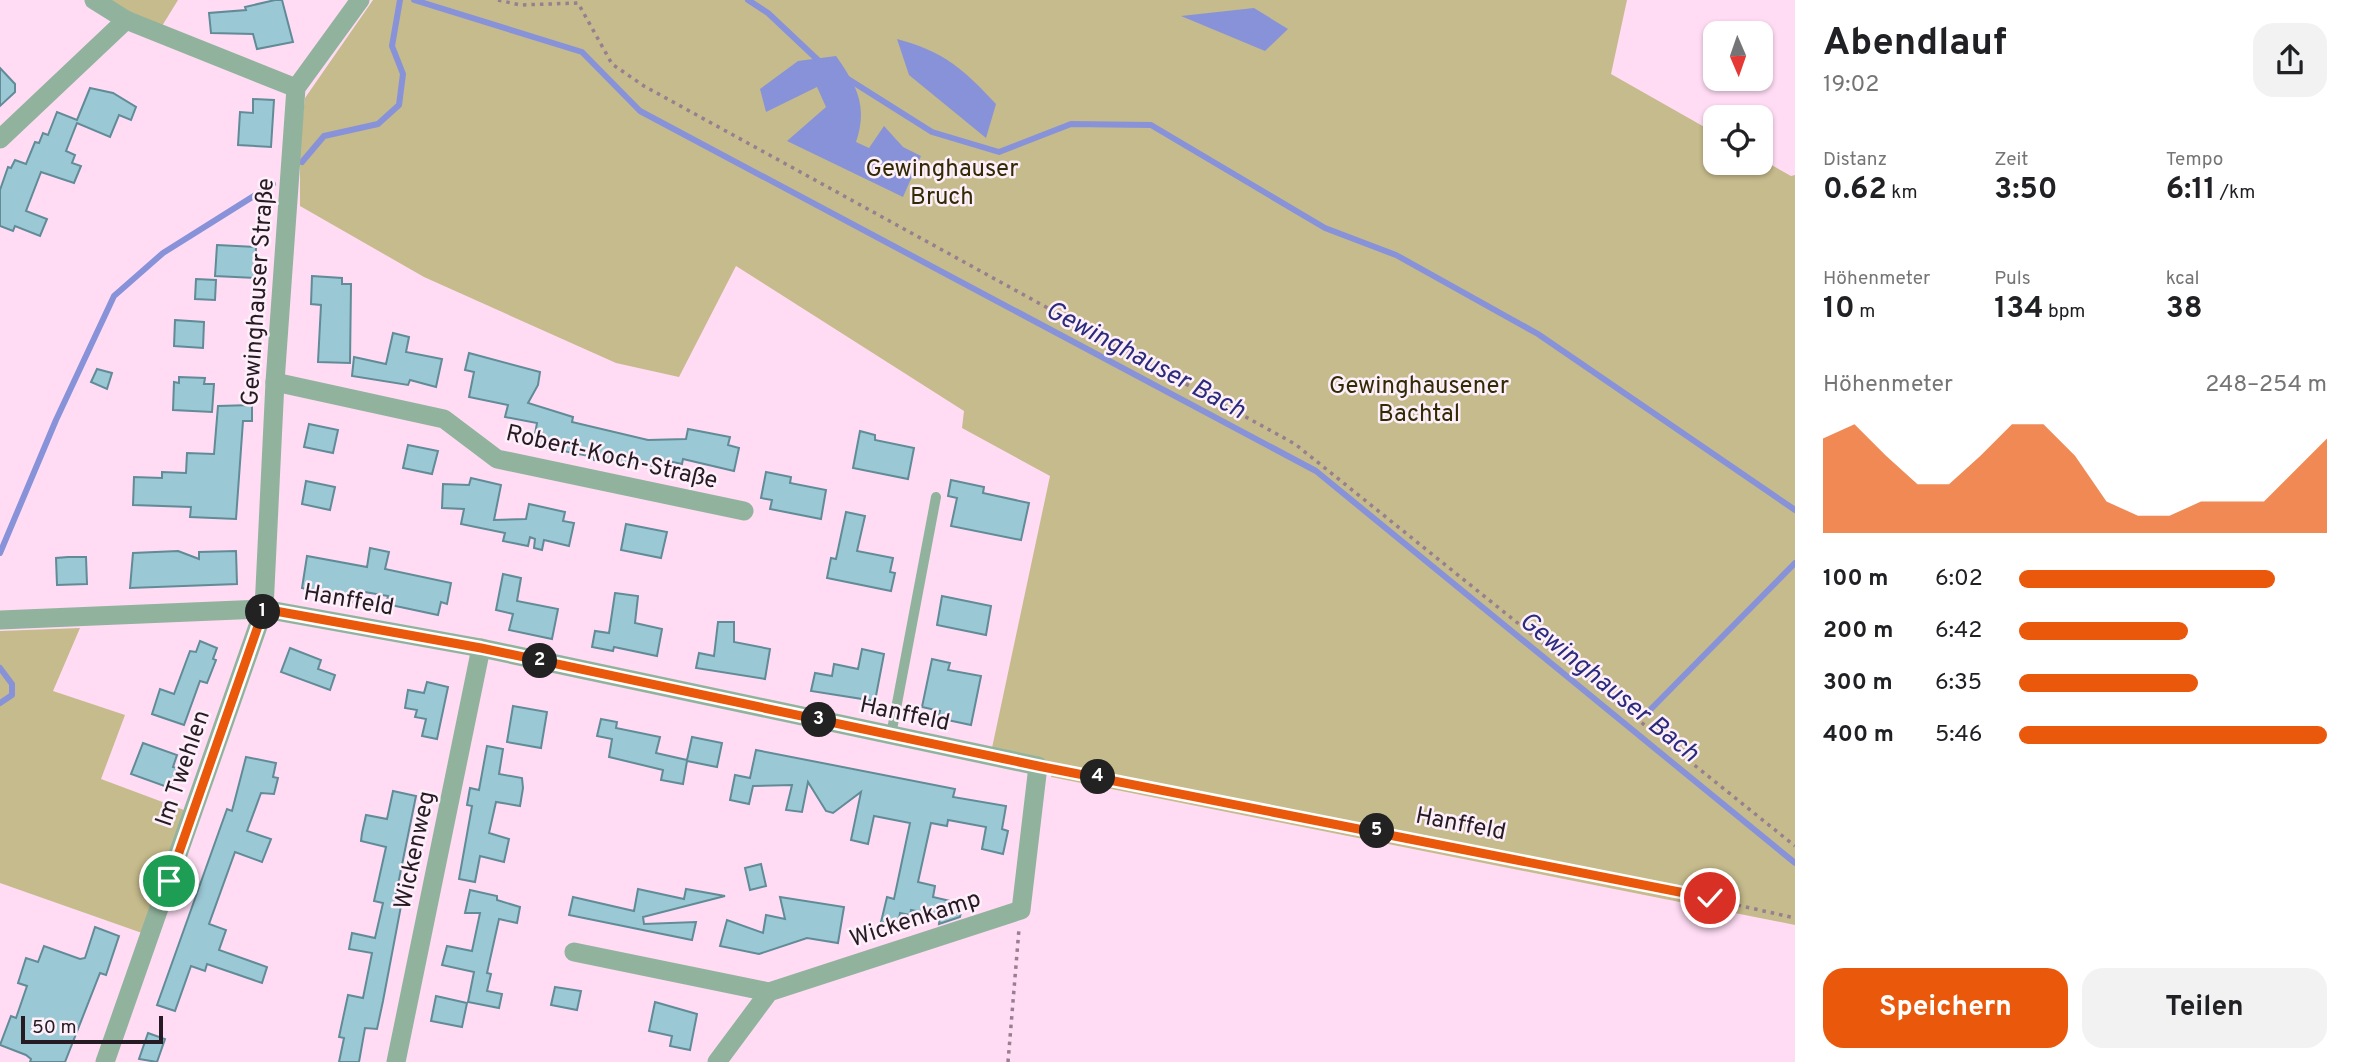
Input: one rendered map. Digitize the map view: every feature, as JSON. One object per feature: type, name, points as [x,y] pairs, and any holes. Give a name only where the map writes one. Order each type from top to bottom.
[{"type":"street","points":[[94,0],[125,20],[296,88],[360,0]]},
{"type":"street","points":[[0,139],[125,20]]},
{"type":"street","name":"Gewinghauser Straße","points":[[264,609],[275,382],[296,88]]},
{"type":"street","name":"Robert-Koch-Straße","points":[[275,382],[444,419],[497,459],[744,511]]},
{"type":"street","name":"Hanffeld","points":[[0,620],[264,609],[481,648],[1038,766]]},
{"type":"street","name":"Im Twehlen","points":[[105,1062],[264,609]]},
{"type":"street","name":"Wickenweg","points":[[396,1062],[481,648]]},
{"type":"street","name":"Wickenkamp","points":[[768,992],[1021,910],[1038,766]]},
{"type":"street","points":[[574,952],[768,992],[717,1062]]},
{"type":"lane","points":[[891,735],[936,497]]},
{"type":"path","points":[[498,0],[520,5],[579,2],[612,64],[644,86],[1295,444],[1795,846]]},
{"type":"path","name":"Hanffeld","points":[[1038,766],[1626,880],[1795,918]]},
{"type":"path","points":[[1008,1062],[1021,910]]},
{"type":"green space","points":[[110,0],[178,0],[162,26],[118,8]]},
{"type":"green space","name":"Gewinghausener Bachtal","points":[[373,0],[1627,0],[1611,74],[1703,126],[1703,175],[1773,175],[1773,166],[1791,176],[1795,175],[1795,925],[1051,777],[1052,763],[992,748],[1050,476],[962,428],[964,411],[736,266],[679,377],[616,363],[424,277],[300,206],[300,140],[305,98]]},
{"type":"green space","points":[[80,628],[53,691],[125,715],[101,779],[184,810],[142,933],[0,883],[0,631]]},
{"type":"water","points":[[1254,8],[1288,29],[1265,51],[1181,16]]},
{"type":"water","points":[[897,39],[928,50],[952,63],[996,104],[986,138],[909,75]]},
{"type":"water","points":[[836,56],[850,77],[858,97],[861,118],[856,142],[869,148],[884,126],[903,147],[921,156],[903,197],[787,141],[826,107],[817,87],[766,112],[760,89],[798,61]]},
{"type":"building","points":[[282,0],[293,42],[257,49],[253,34],[211,33],[209,13],[246,10],[245,7]]},
{"type":"building","points":[[0,68],[15,84],[15,92],[0,106]]},
{"type":"building","points":[[90,88],[113,93],[136,107],[131,120],[119,115],[110,137],[77,123],[66,151],[75,155],[72,163],[81,166],[74,183],[41,172],[26,211],[47,219],[40,236],[15,226],[13,231],[0,226],[0,190],[8,167],[11,168],[15,160],[26,164],[35,142],[39,143],[43,133],[48,135],[57,112],[77,120]]},
{"type":"building","points":[[253,99],[274,100],[271,147],[238,145],[240,112],[253,113]]},
{"type":"building","points":[[217,245],[256,247],[255,278],[215,276]]},
{"type":"building","points":[[312,276],[342,278],[342,284],[351,284],[350,363],[318,362],[321,305],[311,304]]},
{"type":"building","points":[[196,279],[216,280],[215,300],[195,299]]},
{"type":"building","points":[[175,320],[204,322],[203,348],[174,346]]},
{"type":"building","points":[[393,333],[409,337],[406,352],[442,359],[436,387],[410,380],[408,385],[352,376],[354,357],[386,364]]},
{"type":"building","points":[[469,353],[540,372],[538,385],[528,403],[573,417],[572,422],[648,440],[686,439],[688,429],[730,437],[728,445],[739,448],[734,471],[683,459],[682,464],[654,458],[652,469],[632,463],[594,460],[594,457],[533,445],[537,423],[505,417],[508,405],[469,397],[474,372],[465,370]]},
{"type":"building","points":[[97,369],[112,373],[107,389],[91,382]]},
{"type":"building","points":[[179,377],[205,378],[204,384],[214,384],[212,412],[173,410],[174,382],[179,383]]},
{"type":"building","points":[[252,405],[252,421],[243,421],[236,519],[190,517],[191,507],[133,505],[134,477],[162,478],[162,472],[186,473],[187,453],[214,454],[218,406]]},
{"type":"building","points":[[309,424],[338,430],[333,453],[304,447]]},
{"type":"building","points":[[860,431],[875,435],[875,440],[914,448],[908,479],[853,468]]},
{"type":"building","points":[[408,445],[438,451],[432,474],[403,468]]},
{"type":"building","points":[[766,472],[791,477],[790,483],[826,490],[821,519],[770,509],[772,500],[761,498]]},
{"type":"building","points":[[471,478],[501,485],[494,520],[526,519],[529,504],[565,512],[563,521],[574,523],[569,546],[544,540],[542,550],[534,548],[535,539],[530,537],[528,546],[503,541],[505,533],[461,524],[464,509],[442,508],[443,484],[469,485]]},
{"type":"building","points":[[951,480],[984,487],[983,493],[1029,503],[1021,540],[951,526],[957,498],[948,496]]},
{"type":"building","points":[[306,481],[335,487],[330,510],[302,504]]},
{"type":"building","points":[[846,512],[865,516],[857,551],[893,558],[890,572],[895,573],[891,591],[827,578],[831,558],[836,559]]},
{"type":"building","points":[[626,524],[667,532],[661,558],[621,550]]},
{"type":"building","points":[[370,548],[389,552],[385,569],[451,583],[447,604],[441,602],[438,615],[386,604],[388,596],[353,590],[352,602],[302,588],[307,556],[367,567]]},
{"type":"building","points":[[178,551],[199,559],[199,552],[236,551],[237,584],[130,588],[133,553]]},
{"type":"building","points":[[86,557],[87,584],[57,585],[56,558]]},
{"type":"building","points":[[503,574],[521,578],[517,601],[558,609],[552,639],[509,630],[513,614],[496,610]]},
{"type":"building","points":[[615,593],[638,596],[635,623],[662,629],[657,656],[614,647],[613,651],[592,647],[595,631],[609,633]]},
{"type":"building","points":[[942,596],[991,606],[986,635],[937,625]]},
{"type":"building","points":[[718,622],[734,622],[734,642],[770,649],[765,679],[696,668],[699,653],[714,656]]},
{"type":"building","points":[[200,641],[217,648],[213,659],[216,660],[207,683],[200,681],[184,725],[152,714],[160,689],[174,694],[190,651],[196,652]]},
{"type":"building","points":[[290,648],[321,660],[318,669],[335,675],[330,690],[281,672]]},
{"type":"building","points":[[862,649],[884,654],[875,701],[811,691],[815,673],[832,676],[834,664],[858,669]]},
{"type":"building","points":[[932,659],[950,663],[948,670],[981,676],[971,725],[938,718],[940,711],[922,707]]},
{"type":"building","points":[[427,682],[448,687],[437,739],[422,736],[426,719],[415,717],[417,710],[405,708],[408,690],[424,693]]},
{"type":"building","points":[[513,706],[547,712],[541,748],[507,742]]},
{"type":"building","points":[[601,719],[617,722],[616,728],[660,737],[656,753],[687,760],[692,737],[722,743],[717,767],[687,761],[683,784],[661,780],[663,770],[609,757],[612,739],[597,736]]},
{"type":"building","points":[[143,743],[177,755],[173,767],[177,768],[170,788],[131,774]]},
{"type":"building","points":[[487,746],[503,749],[499,774],[522,778],[523,788],[520,806],[496,802],[489,833],[509,839],[504,862],[480,856],[475,882],[459,879],[472,806],[467,805],[470,788],[479,790]]},
{"type":"building","points":[[756,750],[955,789],[953,797],[1006,806],[1002,829],[1008,831],[1003,854],[982,849],[986,827],[948,820],[947,826],[931,823],[918,882],[935,886],[933,897],[963,904],[960,917],[939,924],[940,916],[911,910],[910,915],[900,913],[898,926],[881,922],[887,897],[894,899],[910,823],[874,816],[868,844],[851,840],[861,792],[833,813],[826,811],[808,782],[802,812],[786,810],[792,785],[753,786],[749,804],[730,800],[735,775],[750,778]]},
{"type":"building","points":[[246,757],[276,763],[273,777],[278,778],[274,794],[261,793],[247,831],[271,839],[262,862],[235,852],[209,924],[226,930],[219,950],[267,967],[262,983],[207,964],[205,971],[191,966],[175,1011],[157,1005],[227,809],[232,811]]},
{"type":"building","points":[[393,791],[416,796],[394,904],[401,906],[383,1001],[377,1029],[365,1028],[359,1062],[339,1062],[344,1038],[339,1037],[348,995],[363,998],[372,953],[349,949],[352,933],[375,938],[383,903],[374,901],[386,847],[361,841],[362,833],[366,815],[387,819]]},
{"type":"building","points":[[761,864],[766,886],[750,890],[745,868]]},
{"type":"building","points":[[638,889],[684,899],[686,889],[725,896],[643,917],[644,924],[696,922],[692,940],[569,915],[573,897],[634,911]]},
{"type":"building","points":[[470,890],[497,896],[497,900],[520,907],[517,923],[499,919],[487,973],[491,974],[487,991],[502,994],[499,1008],[468,1002],[474,972],[442,965],[447,946],[472,951],[480,913],[465,913]]},
{"type":"building","points":[[780,897],[844,907],[838,943],[807,938],[759,954],[720,946],[727,920],[763,933],[766,915],[785,919]]},
{"type":"building","points":[[95,927],[119,936],[106,975],[100,973],[65,1062],[30,1062],[31,1059],[26,1055],[0,1045],[11,1016],[16,1018],[27,986],[18,983],[26,958],[38,962],[44,946],[80,959],[85,958]]},
{"type":"building","points":[[555,987],[581,991],[577,1010],[551,1005]]},
{"type":"building","points":[[436,996],[467,1003],[462,1027],[431,1021]]},
{"type":"building","points":[[655,1002],[697,1014],[690,1050],[670,1046],[672,1036],[649,1031]]},
{"type":"building","points":[[148,1033],[165,1039],[157,1062],[139,1059]]},
{"type":"waterway","points":[[302,162],[324,136],[378,124],[399,105],[403,74],[392,46],[400,0]]},
{"type":"waterway","name":"Gewinghauser Bach","points":[[414,0],[582,52],[640,111],[1316,471],[1795,863]]},
{"type":"waterway","points":[[748,0],[768,13],[820,62]]},
{"type":"waterway","points":[[848,79],[932,132],[999,152],[1071,124],[1151,125],[1325,228],[1396,255],[1538,334],[1795,510]]},
{"type":"waterway","points":[[0,553],[56,420],[114,296],[163,253],[273,184]]},
{"type":"waterway","points":[[1650,710],[1795,563]]},
{"type":"waterway","points":[[0,668],[12,684],[12,695],[0,703]]},
{"type":"route","points":[[169,881],[264,609],[481,648],[1038,766],[1710,898]]},
{"type":"park label","name":"Gewinghauser Bruch","points":[[942,182]]}]
